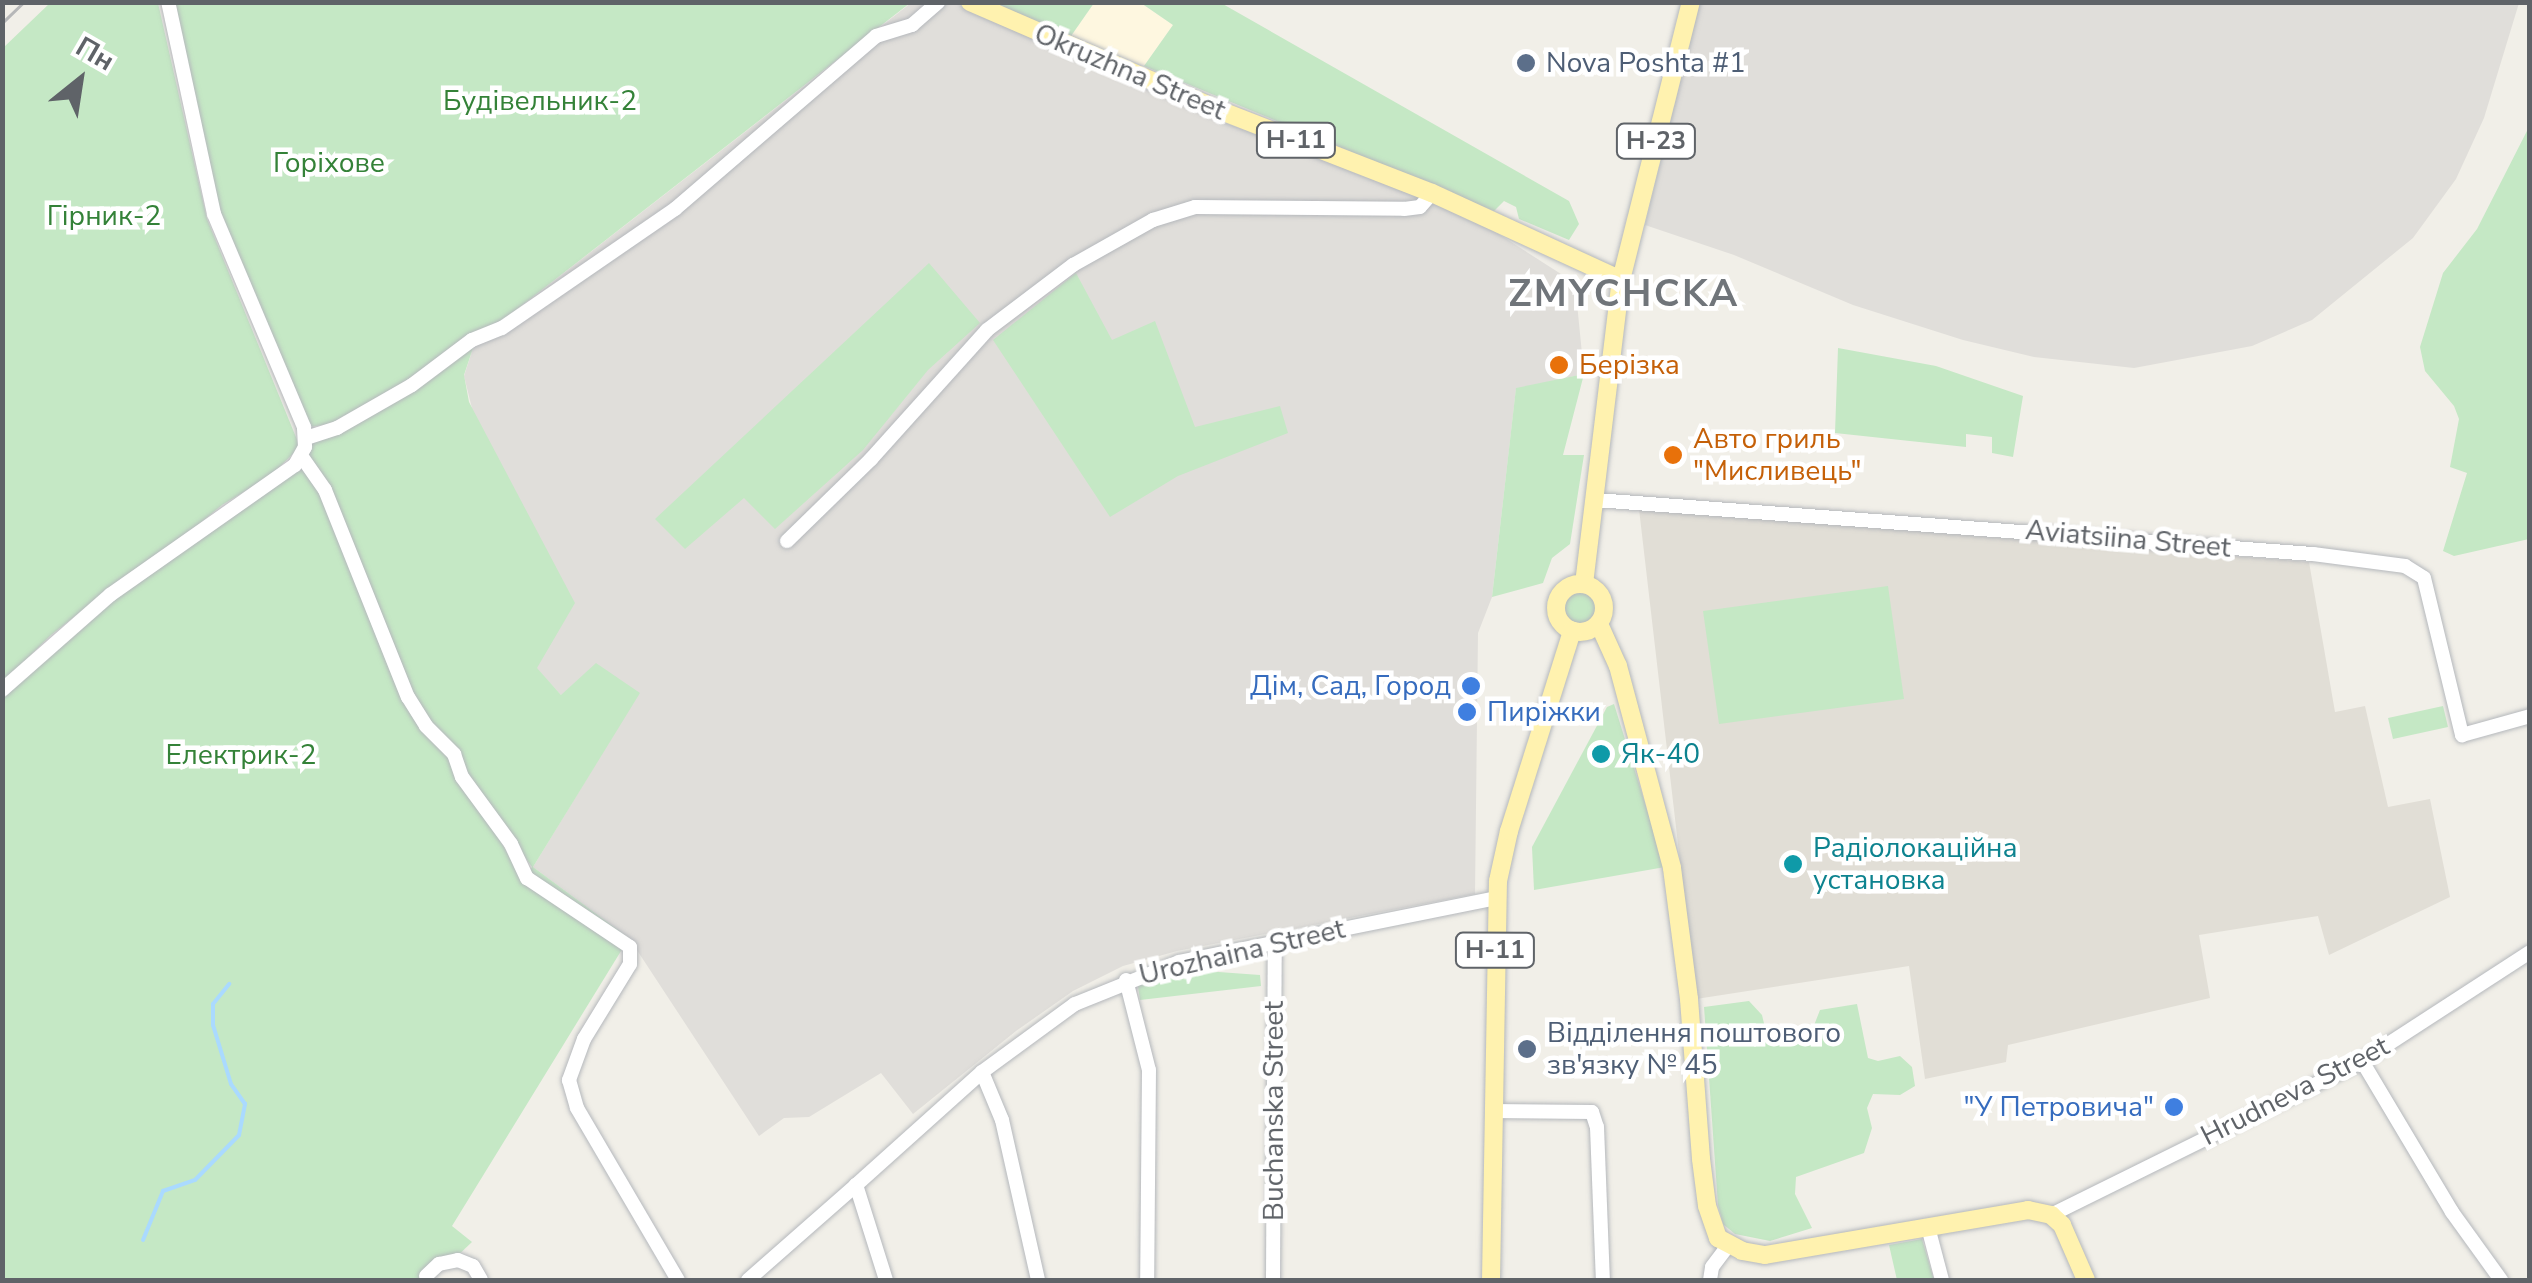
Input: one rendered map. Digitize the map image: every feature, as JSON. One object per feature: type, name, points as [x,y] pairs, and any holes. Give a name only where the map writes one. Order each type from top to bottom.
[{"type":"main road","name":"Okruzhna Street","points":[[970,2],[1224,112],[1432,193],[1621,280]]},
{"type":"main road","name":"Н-23","points":[[1621,280],[1691,2]]},
{"type":"main road","name":"Н-11","points":[[1584,584],[1621,280]]},
{"type":"main road","name":"Н-11","points":[[1491,1280],[1497,898],[1509,830],[1572,631],[1557,614],[1556,602],[1562,592],[1584,584],[1596,590],[1603,601],[1599,624]]},
{"type":"main road","points":[[1572,631],[1586,632],[1599,624],[1618,666],[1672,868],[1712,1228],[1728,1246],[1766,1254],[2028,1210],[2050,1215],[2072,1239],[2086,1280]]},
{"type":"street","points":[[2,690],[110,596],[140,579],[226,510],[302,458],[306,438],[214,214],[168,2]]},
{"type":"street","points":[[306,438],[341,426],[412,385],[472,340],[502,328],[675,209],[876,36],[912,25],[938,2]]},
{"type":"street","points":[[787,541],[871,459],[937,380],[987,330],[1074,265],[1153,220],[1195,207],[1404,209],[1420,206],[1432,193]]},
{"type":"street","points":[[302,458],[325,490],[408,697],[426,726],[454,754],[462,777],[511,844],[527,878],[630,947],[630,964],[574,1058],[569,1080],[577,1108],[678,1280]]},
{"type":"street","name":"Aviatsiina Street","points":[[1596,500],[2293,552],[2404,566],[2424,578],[2462,735],[2530,716]]},
{"type":"street","name":"Urozhaina Street","points":[[748,1280],[982,1072],[1070,1007],[1126,980],[1179,962],[1497,898]]},
{"type":"street","name":"Buchanska Street","points":[[1273,1280],[1275,941]]},
{"type":"street","name":"Hrudneva Street","points":[[2050,1215],[2362,1061],[2530,952]]},
{"type":"street","points":[[1126,980],[1149,1070],[1148,1280]]},
{"type":"street","points":[[2362,1061],[2452,1212],[2501,1280]]},
{"type":"street","points":[[982,1072],[1002,1120],[1038,1280]]},
{"type":"street","points":[[1492,1111],[1592,1112],[1598,1126],[1603,1280]]},
{"type":"street","points":[[856,1184],[886,1280]]},
{"type":"street","points":[[1928,1227],[1942,1280]]},
{"type":"street","points":[[1710,1280],[1712,1267],[1728,1246]]},
{"type":"street","points":[[426,1276],[439,1264],[458,1260],[473,1266],[481,1280]]},
{"type":"shaded area","points":[[911,3],[954,3],[1223,122],[1469,215],[1575,283],[1584,374],[1516,389],[1492,597],[1478,633],[1475,894],[1177,951],[1123,966],[1073,991],[1016,1031],[913,1114],[881,1073],[809,1117],[784,1118],[759,1136],[629,938],[533,867],[639,693],[561,695],[536,668],[464,376],[475,342]]},
{"type":"shaded area","points":[[1094,3],[1141,3],[1173,25],[1144,66],[1071,36]]},
{"type":"shaded area","points":[[1699,3],[2519,3],[2484,118],[2456,179],[2413,238],[2312,320],[2252,346],[2134,368],[2034,357],[1963,340],[1853,305],[1734,255],[1645,225]]},
{"type":"shaded area","points":[[1639,509],[2309,562],[2335,712],[2365,706],[2388,807],[2430,799],[2450,897],[2329,955],[2318,916],[2199,935],[2210,998],[2008,1045],[2006,1062],[1925,1079],[1909,966],[1696,999]]},
{"type":"green space","name":"Гірник-2","points":[[50,3],[158,3],[207,219],[300,447],[270,476],[222,505],[136,576],[103,594],[51,635],[3,682],[3,48]]},
{"type":"green space","points":[[172,3],[910,3],[489,331],[337,423],[309,427],[220,215]]},
{"type":"green space","points":[[992,3],[1094,3],[1071,36]]},
{"type":"green space","points":[[1141,3],[1221,3],[1569,201],[1579,224],[1569,240],[1519,219],[1516,207],[1504,201],[1494,211],[1144,66],[1173,25]]},
{"type":"green space","points":[[2529,127],[2529,539],[2454,556],[2443,551],[2467,473],[2450,467],[2459,419],[2454,406],[2425,371],[2420,347],[2443,273],[2477,229]]},
{"type":"green space","points":[[929,263],[980,323],[928,370],[863,450],[775,529],[744,498],[685,549],[655,519]]},
{"type":"green space","points":[[1076,273],[1112,340],[1155,321],[1195,427],[1280,406],[1288,433],[1178,476],[1110,517],[993,340]]},
{"type":"green space","name":"Електрик-2","points":[[475,342],[464,375],[469,402],[575,603],[537,668],[561,695],[596,663],[640,693],[533,867],[629,938],[452,1226],[472,1242],[432,1280],[3,1280],[2,694],[83,623],[226,515],[301,467],[320,491],[387,656],[524,880],[532,867],[467,775],[458,750],[430,724],[412,696],[307,456],[312,441]]},
{"type":"green space","points":[[1838,348],[1936,366],[2023,396],[2013,457],[1992,453],[1992,437],[1966,434],[1966,447],[1835,433]]},
{"type":"green space","points":[[1584,374],[1563,455],[1584,455],[1570,544],[1552,558],[1543,583],[1492,597],[1516,388]]},
{"type":"green space","points":[[1888,586],[1904,699],[1719,724],[1703,611]]},
{"type":"green space","points":[[1580,593],[1591,597],[1595,608],[1591,619],[1580,623],[1569,619],[1565,608],[1569,597]]},
{"type":"green space","points":[[1614,704],[1665,867],[1534,890],[1532,847],[1607,707]]},
{"type":"green space","points":[[2443,706],[2448,727],[2393,739],[2388,718]]},
{"type":"green space","points":[[1191,970],[1260,975],[1261,986],[1140,1000],[1138,986]]},
{"type":"green space","points":[[1749,1001],[1762,1015],[1767,1036],[1787,1040],[1811,1033],[1820,1010],[1857,1004],[1868,1058],[1878,1061],[1900,1056],[1912,1067],[1915,1086],[1900,1095],[1873,1094],[1867,1108],[1872,1128],[1864,1153],[1796,1177],[1795,1194],[1812,1228],[1770,1241],[1735,1234],[1723,1224],[1718,1205],[1704,1007]]},
{"type":"green space","points":[[1922,1239],[1934,1280],[1897,1280],[1889,1245]]},
{"type":"waterway","points":[[143,1240],[163,1191],[195,1180],[239,1135],[245,1104],[231,1084],[213,1025],[213,1004],[229,984]]},
{"type":"tram line","points":[[2,23],[24,2]]},
{"type":"place","name":"Nova Poshta #1","points":[[1526,63]]},
{"type":"place","name":"Берізка","points":[[1559,365]]},
{"type":"place","name":"Авто гриль \"Мисливець\"","points":[[1673,455]]},
{"type":"place","name":"Дім, Сад, Город","points":[[1471,686]]},
{"type":"place","name":"Пиріжки","points":[[1467,712]]},
{"type":"place","name":"Як-40","points":[[1601,754]]},
{"type":"place","name":"Радіолокаційна установка","points":[[1793,864]]},
{"type":"place","name":"Відділення поштового зв'язку № 45","points":[[1527,1049]]},
{"type":"place","name":"\"У Петровича\"","points":[[2174,1107]]},
{"type":"district","name":"ZMYCHCKA","points":[[1624,294]]},
{"type":"park label","name":"Будівельник-2","points":[[540,101]]},
{"type":"park label","name":"Горіхове","points":[[329,163]]}]
